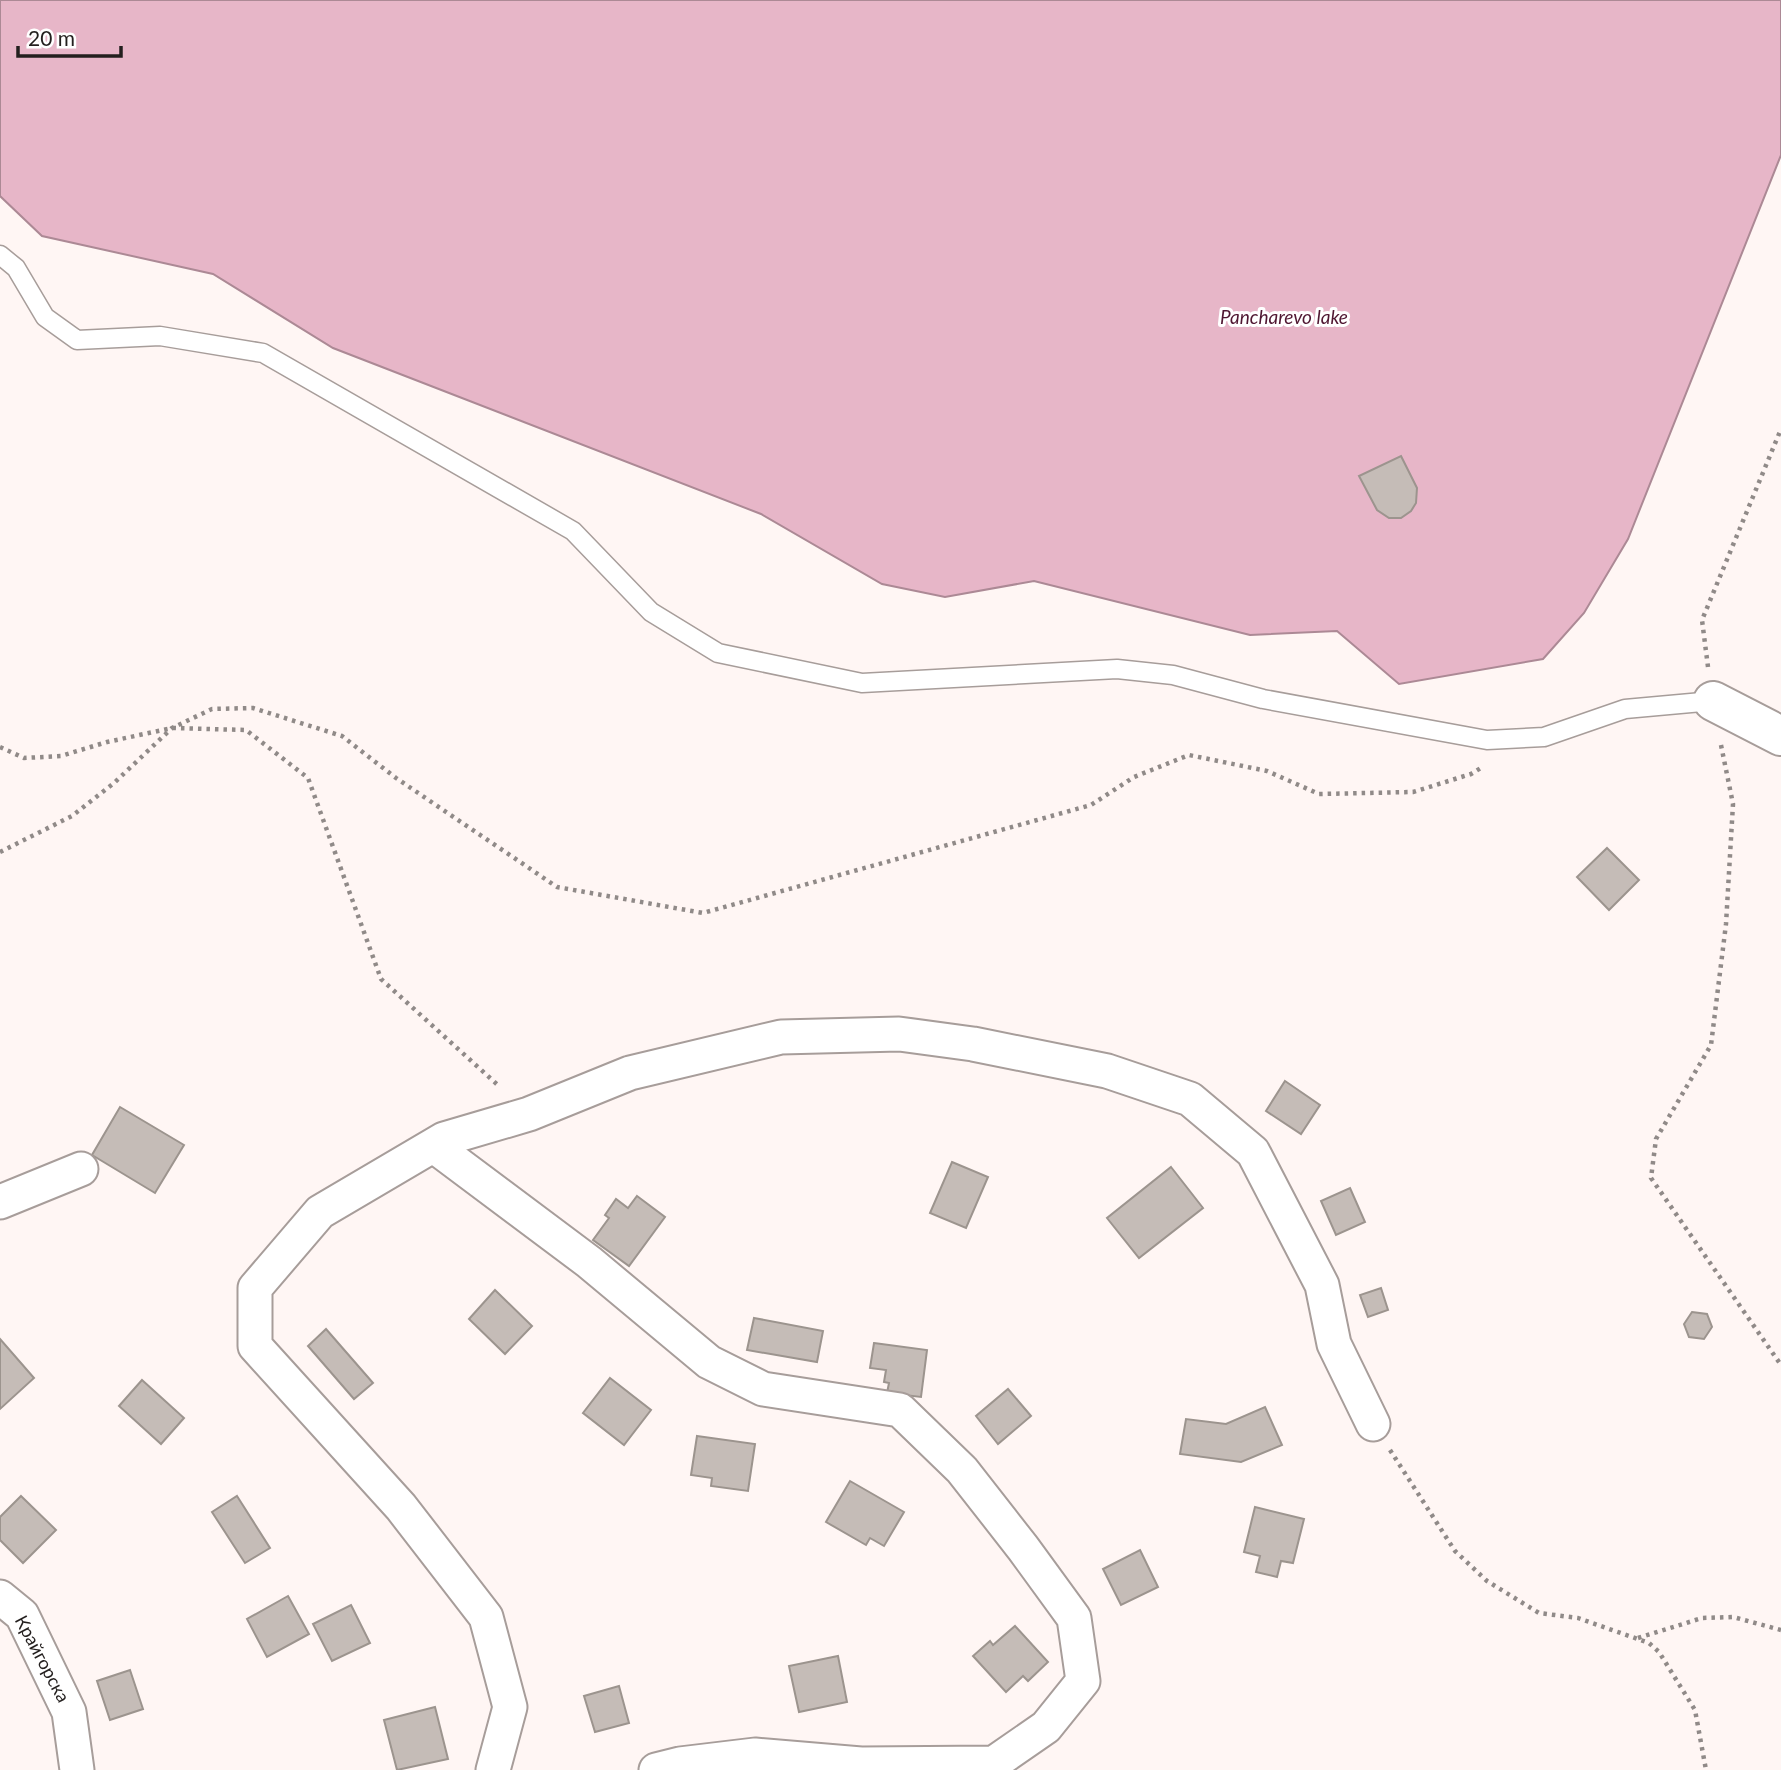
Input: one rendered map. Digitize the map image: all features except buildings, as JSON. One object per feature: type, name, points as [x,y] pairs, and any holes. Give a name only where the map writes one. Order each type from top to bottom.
[{"type":"street","points":[[1713,701],[1781,736]]},
{"type":"street","points":[[493,1770],[510,1707],[486,1617],[401,1507],[256,1346],[255,1288],[320,1212],[444,1139],[529,1114],[630,1073],[781,1037],[899,1034],[973,1044],[1107,1071],[1190,1099],[1253,1152],[1322,1285],[1334,1344],[1373,1424]]},
{"type":"street","points":[[434,1146],[589,1262],[709,1362],[763,1389],[900,1410],[962,1470],[1074,1618],[1083,1681],[1046,1727],[995,1763],[861,1764],[755,1755],[680,1764],[656,1770]]},
{"type":"street","points":[[0,1202],[81,1169]]},
{"type":"street","name":"Крайгорска","points":[[0,1597],[22,1615],[69,1712],[77,1770]]},
{"type":"lane","points":[[0,255],[16,268],[46,317],[77,340],[160,336],[263,352],[573,531],[651,612],[718,653],[862,683],[1117,669],[1173,675],[1263,699],[1487,740],[1544,737],[1625,709],[1713,701]]},
{"type":"path","points":[[1781,429],[1702,620],[1713,701],[1732,804],[1726,924],[1711,1045],[1656,1139],[1651,1178],[1781,1365]]},
{"type":"path","points":[[0,747],[24,758],[61,755],[172,728],[212,709],[253,708],[342,736],[396,778],[557,887],[703,913],[1091,805],[1135,777],[1189,755],[1267,771],[1319,794],[1413,792],[1471,775],[1533,737]]},
{"type":"path","points":[[0,852],[72,816],[114,783],[172,728],[246,730],[308,778],[381,979],[529,1114]]},
{"type":"path","points":[[1373,1424],[1455,1551],[1488,1581],[1539,1614],[1578,1618],[1649,1643],[1659,1652],[1695,1710],[1706,1770]]},
{"type":"path","points":[[1637,1638],[1702,1618],[1733,1617],[1781,1630]]},
{"type":"water","name":"Pancharevo lake","points":[[0,0],[1781,0],[1781,155],[1628,539],[1584,613],[1543,659],[1399,684],[1337,631],[1250,635],[1034,581],[945,597],[882,584],[761,514],[333,348],[213,274],[42,236],[0,196]]}]
